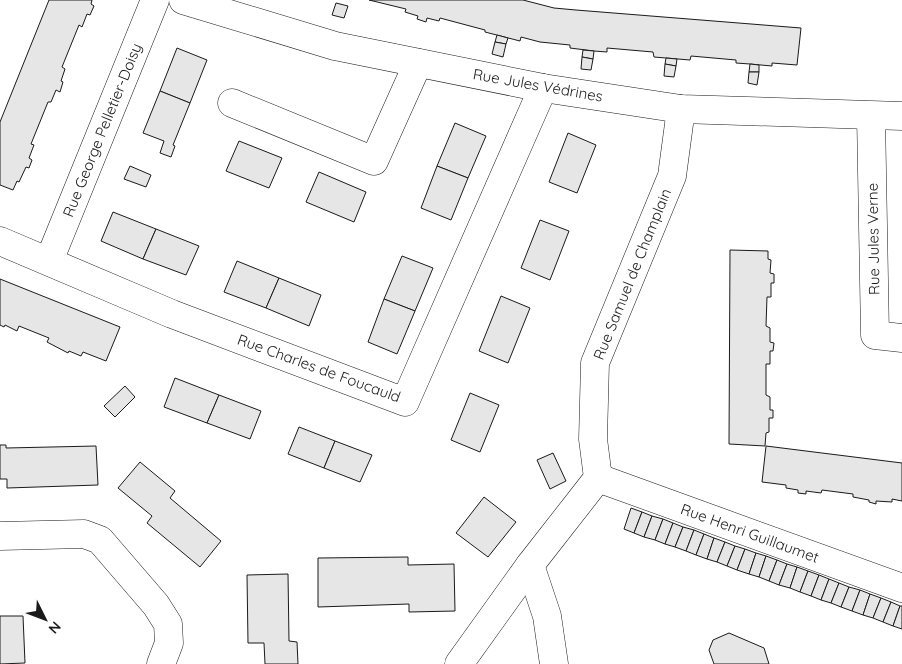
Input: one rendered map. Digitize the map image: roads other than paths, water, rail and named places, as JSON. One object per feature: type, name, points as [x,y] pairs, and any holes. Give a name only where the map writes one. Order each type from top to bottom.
[{"type":"street","name":"Rue George Pelletier-Doisy","points":[[48,261],[155,0]]},
{"type":"street","name":"Rue Jules Védrines","points":[[183,0],[335,46],[543,88],[681,109],[902,116]]},
{"type":"street","points":[[232,103],[374,161],[418,63]]},
{"type":"street","name":"Rue Charles de Foucauld","points":[[0,241],[172,314],[405,402],[543,88]]},
{"type":"street","name":"Rue Samuel de Champlain","points":[[598,478],[594,439],[595,363],[672,176],[681,109]]},
{"type":"street","name":"Rue Jules Verne","points":[[871,116],[875,335],[902,338]]},
{"type":"street","points":[[459,664],[530,565],[598,478]]},
{"type":"street","name":"Rue Henri Guillaumet","points":[[598,478],[902,588]]},
{"type":"street","points":[[0,536],[84,534],[100,540],[156,605],[168,624],[169,643],[160,664]]},
{"type":"street","points":[[530,565],[547,616],[554,664]]}]
